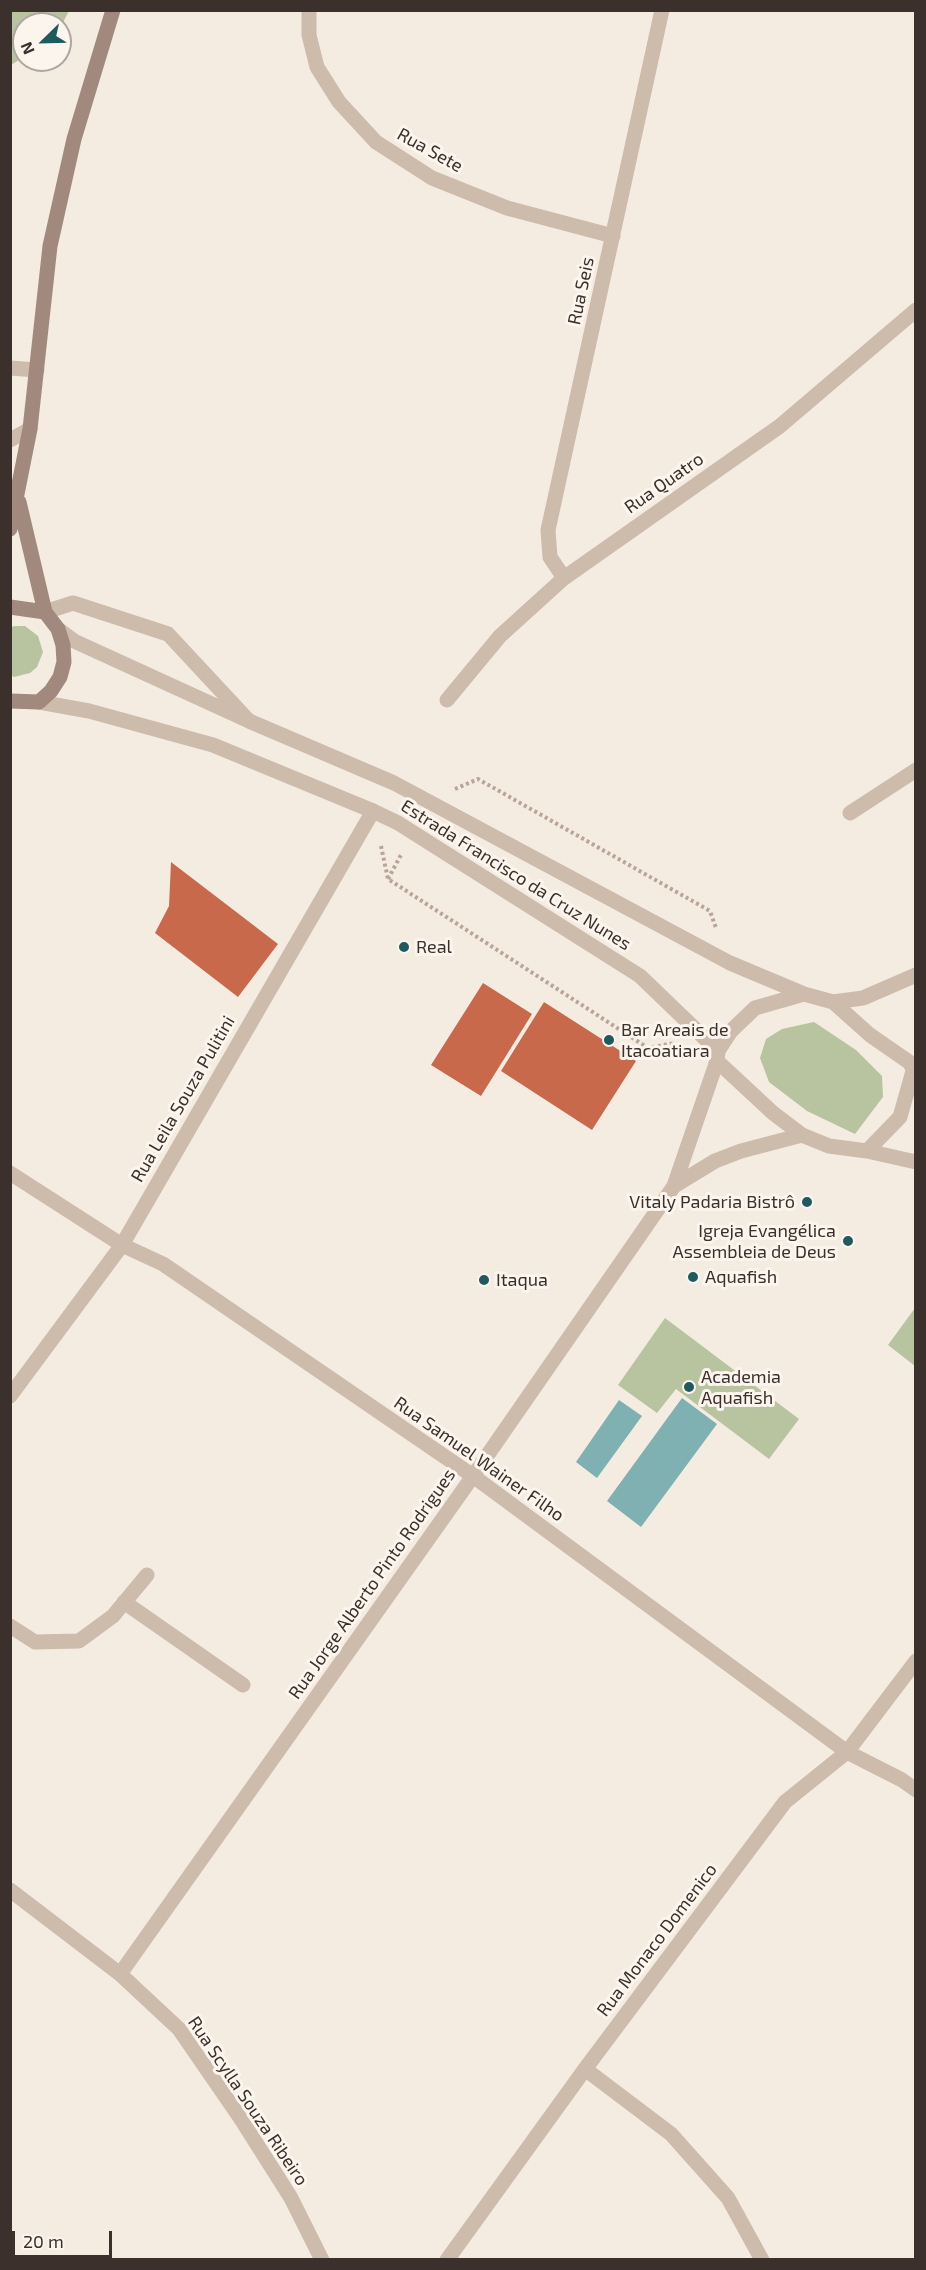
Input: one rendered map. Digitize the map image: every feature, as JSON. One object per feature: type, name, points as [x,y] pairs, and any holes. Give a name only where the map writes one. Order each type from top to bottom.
[{"type":"main road","points":[[10,529],[18,499],[30,429],[50,246],[74,139],[113,10]]},
{"type":"main road","points":[[10,701],[39,702],[51,691],[64,662],[63,645],[58,630],[45,612],[18,499]]},
{"type":"main road","points":[[10,607],[45,612]]},
{"type":"street","name":"Rua Sete","points":[[309,10],[309,35],[317,67],[339,102],[375,142],[432,178],[507,208],[613,236]]},
{"type":"street","name":"Rua Seis","points":[[564,578],[550,557],[548,530],[662,10]]},
{"type":"street","name":"Rua Quatro","points":[[447,700],[500,636],[564,578],[780,426],[915,310]]},
{"type":"street","points":[[10,368],[36,370]]},
{"type":"street","points":[[10,440],[30,429]]},
{"type":"street","name":"Estrada Francisco da Cruz Nunes","points":[[45,612],[73,603],[168,634],[249,721]]},
{"type":"street","name":"Estrada Francisco da Cruz Nunes","points":[[58,630],[74,641],[249,721],[394,783],[730,963],[804,994],[833,1002],[870,1035],[913,1066]]},
{"type":"street","name":"Estrada Francisco da Cruz Nunes","points":[[39,702],[89,711],[213,745],[373,811],[413,832],[640,976],[704,1037],[717,1056],[773,1113],[802,1135],[829,1146],[867,1151],[915,1162]]},
{"type":"street","points":[[850,813],[915,770]]},
{"type":"street","name":"Rua Leila Souza Pulitini","points":[[10,1396],[122,1245],[373,811]]},
{"type":"street","points":[[833,1002],[863,998],[915,975]]},
{"type":"street","points":[[717,1056],[731,1031],[755,1008],[804,994]]},
{"type":"street","name":"Rua Jorge Alberto Pinto Rodrigues","points":[[120,1974],[674,1186],[717,1056]]},
{"type":"street","points":[[867,1151],[900,1117],[913,1066]]},
{"type":"street","name":"Rua Jorge Alberto Pinto Rodrigues","points":[[674,1186],[715,1161],[741,1151],[802,1135]]},
{"type":"street","name":"Rua Samuel Wainer Filho","points":[[10,1173],[122,1245],[163,1264],[472,1476],[847,1752],[902,1780],[915,1790]]},
{"type":"street","points":[[10,1626],[35,1642],[79,1641],[113,1616],[147,1575]]},
{"type":"street","points":[[124,1602],[243,1685]]},
{"type":"street","name":"Rua Monaco Domenico","points":[[447,2259],[585,2069],[785,1802],[847,1752],[915,1661]]},
{"type":"street","name":"Rua Scylla Souza Ribeiro","points":[[10,1890],[120,1974],[179,2029],[241,2119],[291,2198],[322,2259]]},
{"type":"street","points":[[585,2069],[671,2134],[728,2198],[762,2259]]},
{"type":"path","points":[[426,801],[478,778],[710,911],[730,963]]},
{"type":"path","points":[[373,811],[388,879],[648,1048],[704,1037]]},
{"type":"green space","points":[[11,10],[69,10],[68,12],[12,12],[11,65]]},
{"type":"green space","points":[[25,626],[38,636],[43,652],[37,667],[30,673],[14,677],[11,675],[10,627]]},
{"type":"green space","points":[[814,1022],[856,1050],[882,1076],[883,1097],[855,1134],[807,1111],[769,1082],[760,1058],[766,1039],[782,1029]]},
{"type":"green space","points":[[916,1308],[915,1366],[888,1345]]},
{"type":"green space","name":"Academia Aquafish","points":[[665,1318],[799,1419],[769,1459],[676,1389],[657,1413],[618,1385]]},
{"type":"water","points":[[682,1398],[717,1424],[641,1527],[607,1501]]},
{"type":"water","points":[[619,1400],[642,1416],[597,1478],[576,1462]]},
{"type":"building","points":[[171,862],[278,944],[238,997],[155,933],[169,906]]},
{"type":"building","points":[[483,983],[532,1014],[481,1096],[431,1065]]},
{"type":"building","points":[[544,1002],[636,1061],[592,1130],[501,1071]]},
{"type":"place","name":"Real","points":[[404,947]]},
{"type":"place","name":"Bar Areais de Itacoatiara","points":[[609,1040]]},
{"type":"place","name":"Vitaly Padaria Bistrô","points":[[807,1202]]},
{"type":"place","name":"Igreja Evangélica Assembleia de Deus","points":[[848,1241]]},
{"type":"place","name":"Aquafish","points":[[693,1277]]},
{"type":"place","name":"Itaqua","points":[[484,1280]]},
{"type":"place","name":"Academia Aquafish","points":[[689,1387]]}]
